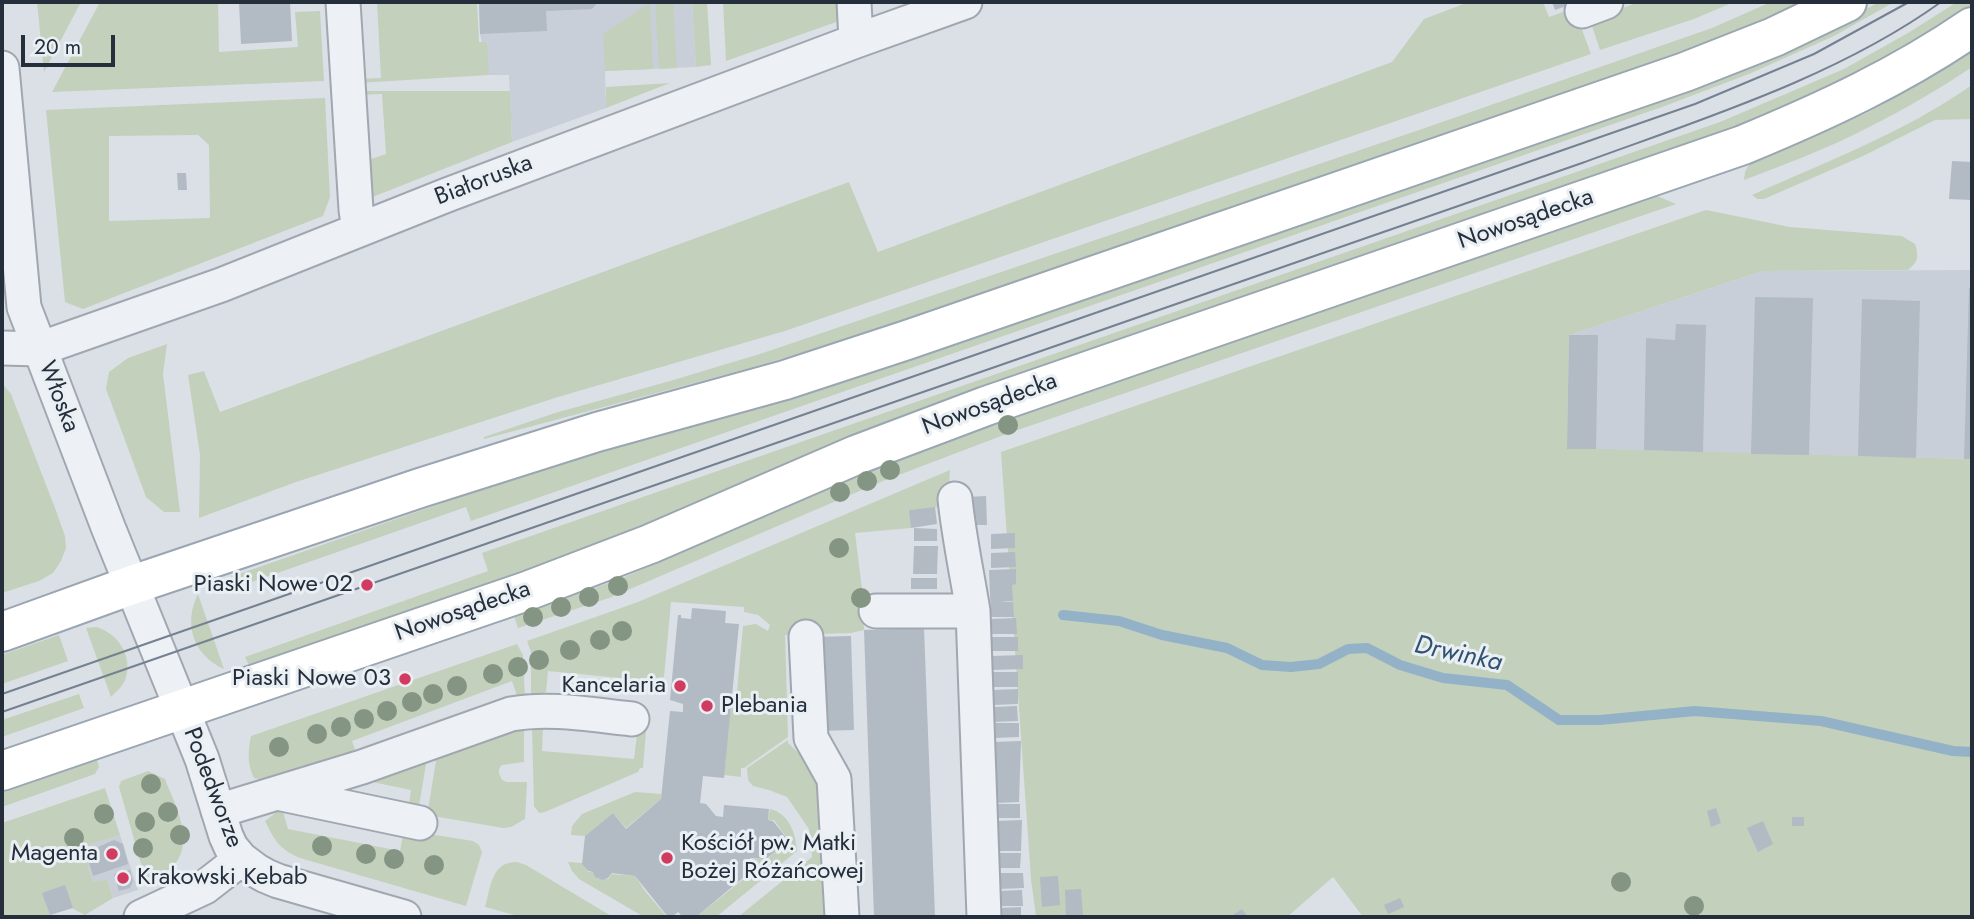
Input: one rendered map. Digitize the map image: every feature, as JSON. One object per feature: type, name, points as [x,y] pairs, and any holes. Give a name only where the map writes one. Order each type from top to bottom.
[{"type":"main road","points":[[2,632],[132,585],[458,476],[597,432],[785,380],[907,340],[1685,72],[1774,37],[1847,2]]},
{"type":"main road","name":"Nowosądecka","points":[[2,771],[527,591],[650,544],[856,455],[986,406],[1743,145],[1870,89],[1972,27]]},
{"type":"street","points":[[343,2],[359,229]]},
{"type":"street","points":[[854,2],[856,41]]},
{"type":"street","name":"Białoruska","points":[[2,348],[39,349],[221,285],[359,229],[965,2]]},
{"type":"street","name":"Włoska","points":[[2,68],[24,307],[181,710]]},
{"type":"street","points":[[955,499],[958,534],[973,611],[984,917]]},
{"type":"street","points":[[876,611],[973,611]]},
{"type":"street","points":[[806,637],[811,738],[834,779],[842,917]]},
{"type":"street","name":"Podedworze","points":[[181,710],[202,759],[231,847],[241,859],[257,871],[278,881],[366,911],[404,917]]},
{"type":"street","points":[[218,811],[362,767],[511,714],[544,711],[632,719]]},
{"type":"street","points":[[279,793],[420,823]]},
{"type":"street","points":[[141,917],[205,887],[241,859]]},
{"type":"shaded area","points":[[479,2],[692,2],[696,67],[605,71],[606,108],[512,142],[509,75],[489,75],[480,34]]},
{"type":"shaded area","points":[[1972,270],[1972,459],[1567,449],[1569,335],[1762,271]]},
{"type":"shaded area","points":[[120,835],[138,890],[113,898],[107,879],[93,883],[82,847]]},
{"type":"green space","points":[[37,2],[81,2],[44,72]]},
{"type":"green space","points":[[100,2],[218,2],[219,52],[298,47],[295,12],[320,11],[324,81],[52,92]]},
{"type":"green space","points":[[377,2],[477,2],[479,42],[487,42],[489,75],[358,83],[357,79],[381,78]]},
{"type":"green space","points":[[655,2],[673,2],[677,68],[659,69]]},
{"type":"green space","points":[[692,2],[707,2],[711,65],[696,67]]},
{"type":"green space","points":[[723,2],[838,2],[839,21],[726,61]]},
{"type":"green space","points":[[1469,2],[1543,2],[1549,17],[1574,8],[1591,54],[785,331],[558,397],[296,482],[199,518],[200,455],[188,375],[204,371],[220,412],[849,182],[878,252],[1392,62],[1424,19]]},
{"type":"green space","points":[[1639,2],[1734,2],[1694,19],[1600,50],[1590,20]]},
{"type":"green space","points":[[1771,2],[1802,2],[1741,30],[1646,65],[842,341],[484,439],[555,413],[763,353],[1422,129],[1712,28]]},
{"type":"green space","points":[[1879,2],[1894,2],[1834,36],[1749,74],[1662,107],[471,521],[466,507],[223,592],[219,581],[488,487],[829,385],[1819,35]]},
{"type":"green space","points":[[1957,2],[1972,2],[1972,6],[1916,45],[1816,98],[613,542],[250,668],[245,657],[488,571],[482,553],[1720,122],[1844,69]]},
{"type":"green space","points":[[650,3],[653,69],[605,71],[603,34]]},
{"type":"green space","points":[[1972,51],[1972,67],[1909,106],[1839,142],[1744,180],[1749,164],[1867,113]]},
{"type":"green space","points":[[670,83],[606,108],[606,87]]},
{"type":"green space","points":[[1972,85],[1972,119],[1935,120],[1863,156],[1764,199],[1757,199],[1752,195],[1892,132]]},
{"type":"green space","points":[[359,91],[510,91],[512,142],[370,198],[363,162],[386,154],[382,94],[359,95]]},
{"type":"green space","points":[[325,98],[330,197],[323,216],[83,309],[65,302],[46,110]],"holes":[[[198,135],[209,145],[210,218],[109,221],[109,136]]]},
{"type":"green space","points":[[1657,196],[1676,204],[1009,433],[883,481],[609,598],[518,628],[514,616],[620,579],[864,474],[978,430]]},
{"type":"green space","points":[[1706,210],[1790,227],[1902,236],[1915,244],[1917,259],[1908,270],[1762,271],[1569,335],[1567,448],[1972,459],[1972,917],[1363,917],[1333,877],[1287,917],[1036,917],[1031,879],[1001,452]]},
{"type":"green space","points":[[167,344],[163,374],[180,512],[164,512],[146,497],[106,389],[109,372],[128,358]]},
{"type":"green space","points":[[2,383],[11,394],[65,536],[66,548],[53,573],[39,581],[2,593]]},
{"type":"green space","points":[[950,470],[948,506],[910,510],[911,528],[855,533],[864,630],[851,633],[785,635],[788,737],[741,768],[741,777],[724,775],[731,703],[736,703],[743,626],[756,624],[768,631],[770,625],[758,615],[744,612],[744,607],[671,602],[664,677],[640,680],[548,671],[546,692],[531,697],[531,652],[527,641],[638,602]]},
{"type":"green space","points":[[198,594],[224,669],[205,656],[194,638],[191,616]]},
{"type":"green space","points":[[96,627],[117,640],[126,655],[125,680],[111,697],[86,628]]},
{"type":"green space","points":[[59,635],[68,661],[2,684],[2,655]]},
{"type":"green space","points":[[517,644],[523,655],[525,699],[519,702],[512,681],[352,741],[356,752],[276,780],[254,778],[249,757],[251,736]]},
{"type":"green space","points":[[79,694],[84,708],[2,737],[2,720]]},
{"type":"green space","points":[[647,719],[643,768],[539,813],[534,806],[532,727],[543,727],[542,751],[634,759],[638,726]]},
{"type":"green space","points":[[524,726],[524,762],[502,765],[499,772],[502,780],[507,782],[527,782],[525,819],[511,827],[503,828],[433,816],[428,810],[438,748]]},
{"type":"green space","points":[[788,740],[825,778],[832,917],[738,917],[812,857],[809,829],[787,797],[753,786],[748,780],[747,768]]},
{"type":"green space","points":[[428,752],[419,806],[415,810],[408,811],[411,790],[358,779]]},
{"type":"green space","points":[[97,760],[99,767],[95,774],[2,807],[2,793]]},
{"type":"green space","points":[[148,771],[165,779],[181,821],[183,844],[181,854],[172,867],[146,881],[119,787],[121,781]]},
{"type":"green space","points":[[105,788],[120,835],[82,847],[93,882],[107,879],[113,898],[85,915],[43,893],[49,917],[2,917],[2,823]]},
{"type":"green space","points":[[635,792],[661,794],[661,799],[626,828],[613,813],[585,836],[571,835],[572,826],[582,814]]},
{"type":"green space","points":[[282,808],[288,829],[400,851],[404,830],[473,841],[479,845],[482,852],[466,906],[293,855],[278,844],[265,821]]},
{"type":"green space","points":[[770,809],[777,811],[787,820],[797,851],[716,917],[696,917],[751,873],[751,859],[767,859],[789,841],[774,820],[768,820]]},
{"type":"green space","points":[[517,862],[613,917],[522,917],[485,907],[497,871],[508,863]]},
{"type":"green space","points":[[568,862],[582,863],[588,872],[593,872],[598,879],[608,879],[612,874],[635,876],[667,917],[644,917],[579,879]]},
{"type":"building","points":[[239,2],[290,2],[292,41],[241,44]]},
{"type":"building","points":[[479,2],[598,2],[592,9],[546,11],[547,31],[480,34]]},
{"type":"building","points":[[1552,2],[1577,2],[1555,10]]},
{"type":"building","points":[[1952,161],[1972,162],[1972,200],[1949,199]]},
{"type":"building","points":[[177,173],[186,173],[187,190],[178,190]]},
{"type":"building","points":[[1969,288],[1972,288],[1972,459],[1964,459]]},
{"type":"building","points":[[1755,297],[1813,298],[1809,455],[1751,454]]},
{"type":"building","points":[[1862,299],[1920,301],[1916,458],[1858,456]]},
{"type":"building","points":[[1676,324],[1706,325],[1703,452],[1644,450],[1646,338],[1675,340]]},
{"type":"building","points":[[1569,335],[1598,335],[1596,449],[1567,449]]},
{"type":"building","points":[[986,496],[987,525],[968,525],[967,497]]},
{"type":"building","points":[[935,507],[937,524],[911,528],[909,510]]},
{"type":"building","points":[[914,528],[937,529],[937,541],[914,541]]},
{"type":"building","points":[[1015,533],[1015,548],[991,549],[991,534]]},
{"type":"building","points":[[914,546],[938,546],[937,574],[913,574]]},
{"type":"building","points":[[1015,552],[1016,567],[991,568],[991,553]]},
{"type":"building","points":[[1016,569],[1016,584],[1012,585],[1013,601],[1000,601],[1013,602],[1014,617],[991,617],[989,570]]},
{"type":"building","points":[[911,578],[937,578],[937,589],[911,589]]},
{"type":"building","points":[[692,608],[726,611],[725,623],[739,624],[724,778],[703,776],[700,803],[706,804],[716,816],[723,817],[724,805],[769,809],[768,820],[773,821],[789,841],[766,859],[750,858],[750,872],[696,917],[683,917],[678,912],[668,917],[635,876],[612,873],[602,880],[582,864],[585,836],[613,813],[626,829],[661,799],[670,711],[683,712],[683,704],[670,700],[678,615],[691,619]]},
{"type":"building","points":[[1016,618],[1017,634],[991,634],[991,619]]},
{"type":"building","points":[[924,628],[935,917],[874,917],[864,630]]},
{"type":"building","points":[[851,636],[854,730],[816,731],[814,637]]},
{"type":"building","points":[[991,637],[1018,637],[1018,651],[991,651]]},
{"type":"building","points":[[1023,655],[1023,669],[991,670],[991,656]]},
{"type":"building","points":[[992,672],[1018,672],[1018,687],[992,687]]},
{"type":"building","points":[[1018,689],[1018,704],[993,705],[992,690]]},
{"type":"building","points":[[1017,706],[1018,721],[993,722],[993,707]]},
{"type":"building","points":[[994,723],[1019,723],[1019,737],[994,738]]},
{"type":"building","points":[[1021,741],[1019,802],[996,803],[993,742]]},
{"type":"building","points":[[995,804],[1020,804],[1020,818],[995,818]]},
{"type":"building","points":[[1716,808],[1721,823],[1711,827],[1707,811]]},
{"type":"building","points":[[1792,817],[1804,817],[1804,826],[1792,826]]},
{"type":"building","points":[[1022,820],[1021,851],[997,851],[997,821]]},
{"type":"building","points":[[1763,821],[1773,844],[1758,852],[1747,828]]},
{"type":"building","name":"Magenta","points":[[114,840],[123,844],[128,864],[93,876],[89,863],[100,860],[96,848]]},
{"type":"building","points":[[995,853],[1021,853],[1020,868],[995,868]]},
{"type":"building","name":"Krakowski Kebab","points":[[130,870],[133,881],[130,888],[119,891],[114,874]]},
{"type":"building","points":[[998,873],[1023,873],[1024,888],[998,889]]},
{"type":"building","points":[[1058,876],[1060,905],[1042,907],[1040,877]]},
{"type":"building","points":[[65,885],[73,908],[50,915],[42,893]]},
{"type":"building","points":[[1081,889],[1083,917],[1066,917],[1065,890]]},
{"type":"building","points":[[1022,890],[1023,906],[997,906],[997,891]]},
{"type":"building","points":[[1400,898],[1404,907],[1388,914],[1384,905]]},
{"type":"building","points":[[1021,907],[1021,917],[998,917],[997,908]]},
{"type":"building","points":[[1242,909],[1248,917],[1230,917]]},
{"type":"waterway","name":"Drwinka","points":[[1063,615],[1119,621],[1162,635],[1227,648],[1262,665],[1291,667],[1319,664],[1348,649],[1367,648],[1400,665],[1443,678],[1507,685],[1559,720],[1600,720],[1695,711],[1821,721],[1953,751],[1972,752]]},
{"type":"tram line","points":[[2,694],[1695,104],[1814,54],[1909,2]]},
{"type":"tram line","points":[[2,712],[1674,130],[1768,94],[1858,53],[1941,2]]},
{"type":"place","name":"Piaski Nowe 02","points":[[367,585]]},
{"type":"place","name":"Piaski Nowe 03","points":[[405,679]]},
{"type":"place","name":"Kancelaria","points":[[680,686]]},
{"type":"place","name":"Plebania","points":[[707,706]]},
{"type":"place","name":"Magenta","points":[[112,854]]},
{"type":"place","name":"Kościół pw. Matki Bożej Różańcowej","points":[[667,858]]},
{"type":"place","name":"Krakowski Kebab","points":[[123,878]]}]
